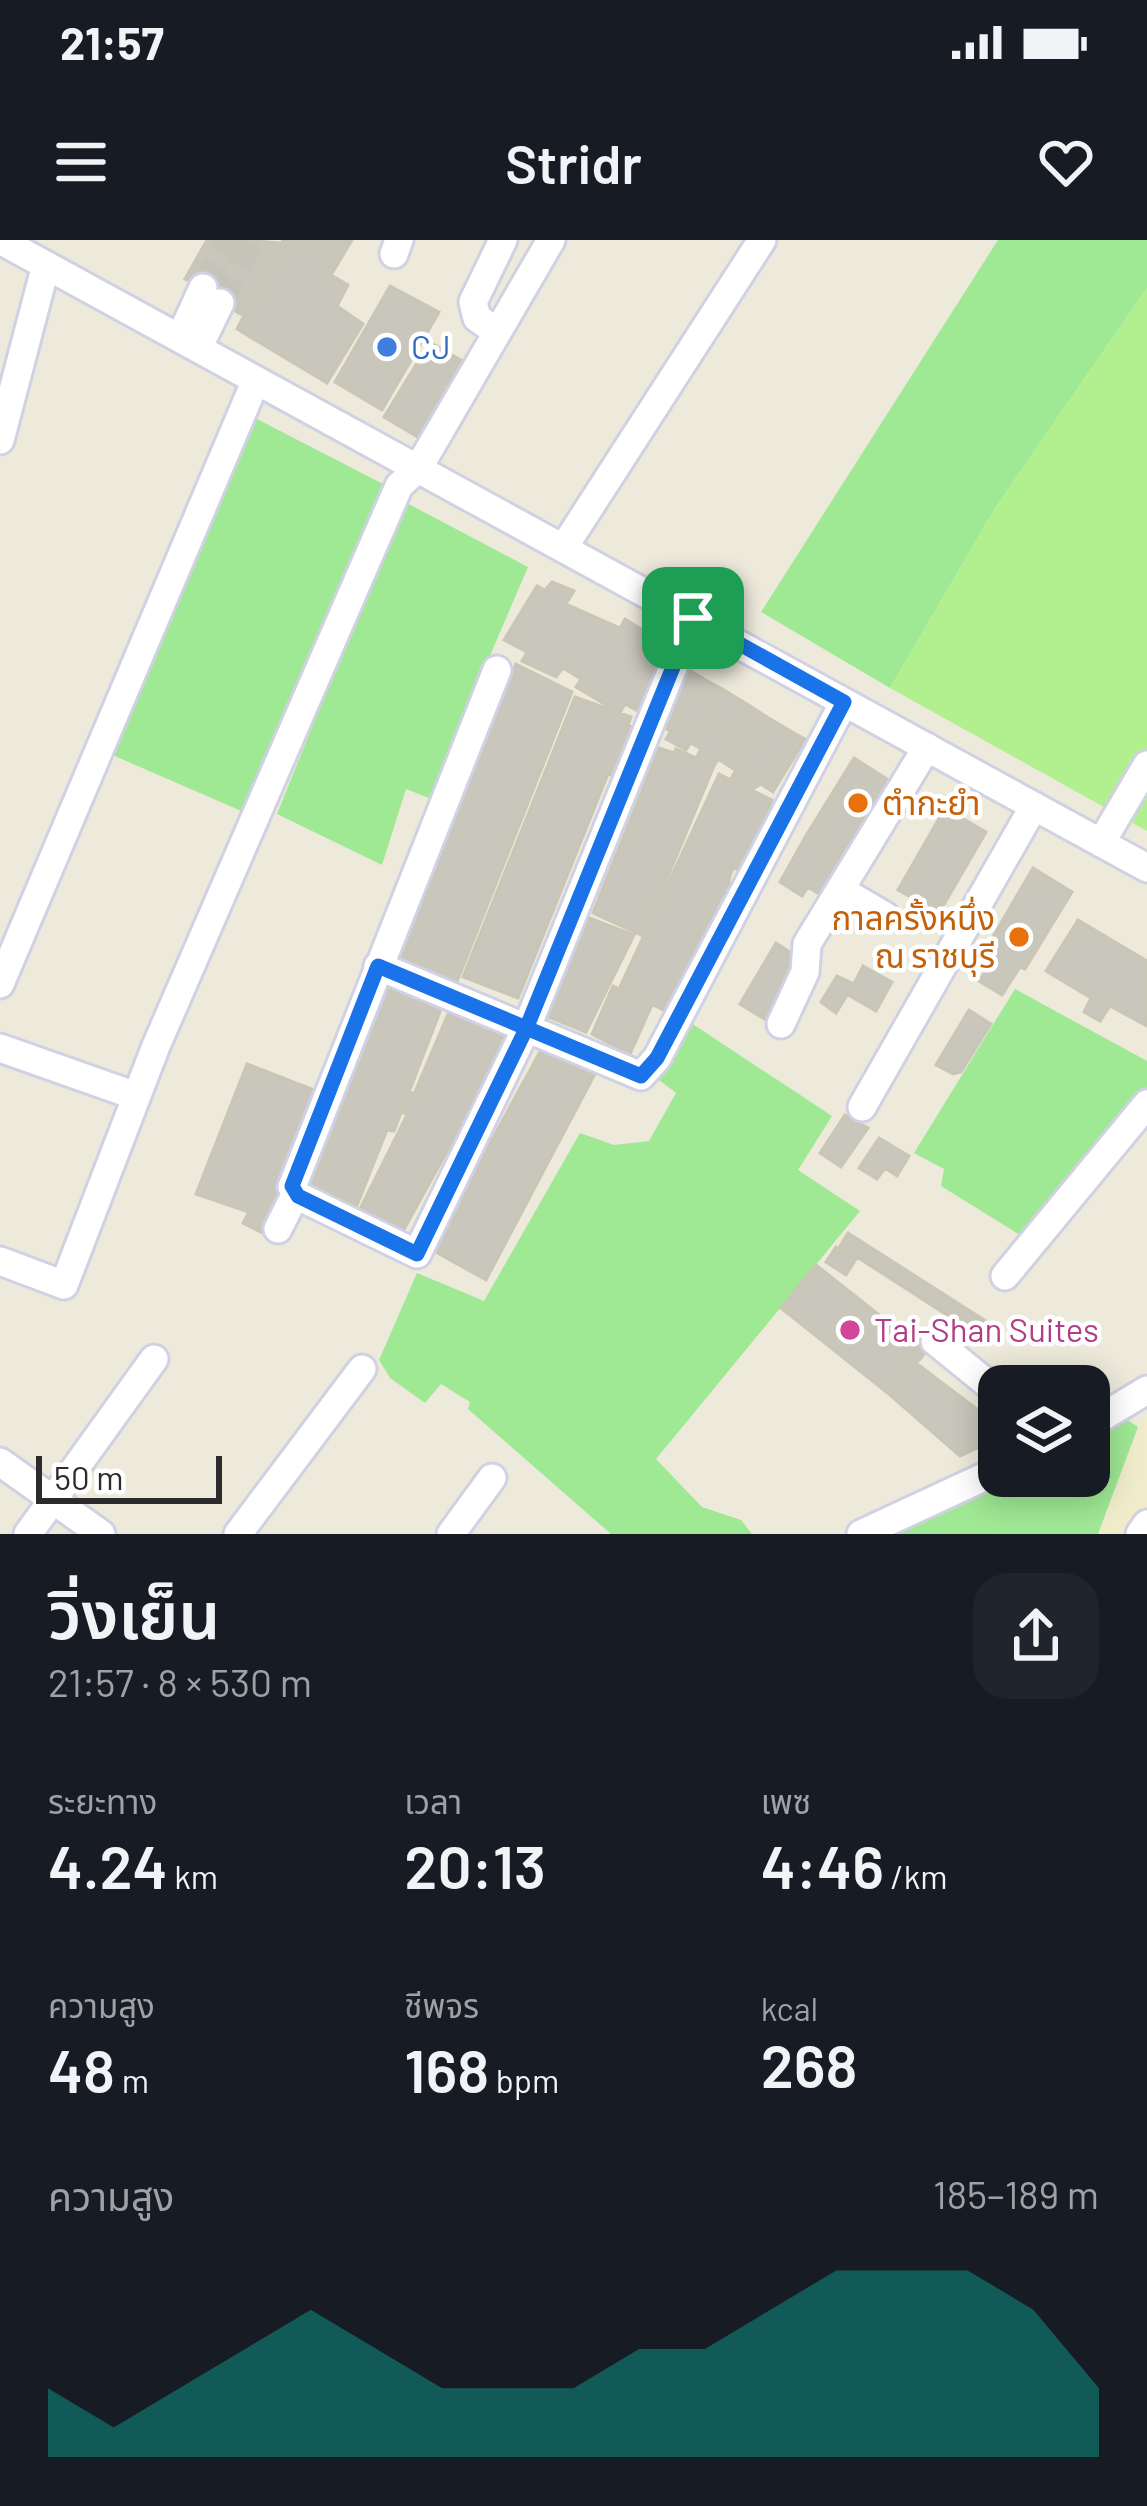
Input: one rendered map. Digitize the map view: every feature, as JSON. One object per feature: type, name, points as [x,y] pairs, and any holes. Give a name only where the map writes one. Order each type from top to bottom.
[{"type":"street","points":[[0,240],[1147,868]]},
{"type":"street","points":[[496,331],[477,318],[472,302],[503,240]]},
{"type":"street","points":[[0,1262],[64,1285],[136,1096],[399,486],[419,466],[551,240]]},
{"type":"street","points":[[564,547],[762,240]]},
{"type":"street","points":[[0,440],[46,265]]},
{"type":"street","points":[[189,343],[212,296]]},
{"type":"street","points":[[0,984],[256,380]]},
{"type":"street","points":[[497,670],[322,1100],[292,1186],[417,1254],[526,1029],[693,618]]},
{"type":"street","points":[[378,966],[641,1076],[657,1058],[844,702]]},
{"type":"street","points":[[782,1024],[805,972],[807,944],[928,747]]},
{"type":"street","points":[[1102,843],[1147,765]]},
{"type":"street","points":[[862,1107],[1034,806]]},
{"type":"street","points":[[841,890],[885,916]]},
{"type":"street","points":[[0,1048],[136,1096]]},
{"type":"street","points":[[1005,1276],[1147,1105]]},
{"type":"street","points":[[278,1229],[296,1192]]},
{"type":"street","points":[[935,1341],[978,1376]]},
{"type":"street","points":[[28,1534],[154,1359]]},
{"type":"street","points":[[238,1534],[362,1369]]},
{"type":"street","points":[[1110,1415],[1143,1399]]},
{"type":"street","points":[[0,1462],[101,1534]]},
{"type":"street","points":[[451,1534],[492,1478]]},
{"type":"street","points":[[861,1534],[978,1480]]},
{"type":"street","points":[[1139,1534],[1147,1524]]},
{"type":"shaded area","points":[[1147,1415],[1147,1534],[1098,1534],[1138,1427]]},
{"type":"green space","points":[[998,240],[1147,240],[1147,288],[995,508],[890,688],[761,612]]},
{"type":"green space","points":[[1147,288],[1147,831],[890,688],[995,508]]},
{"type":"green space","points":[[247,414],[383,484],[246,813],[110,754]]},
{"type":"green space","points":[[403,501],[528,567],[429,798],[406,789],[382,865],[277,814]]},
{"type":"green space","points":[[1015,989],[1147,1061],[1147,1089],[1025,1238],[941,1186],[944,1169],[914,1153]]},
{"type":"green space","points":[[691,1023],[832,1116],[798,1170],[860,1211],[656,1459],[702,1507],[741,1520],[752,1534],[611,1534],[468,1409],[470,1402],[441,1384],[425,1403],[390,1378],[379,1360],[417,1273],[484,1301],[580,1133],[614,1145],[649,1141],[676,1093],[655,1077]]},
{"type":"green space","points":[[1126,1419],[1138,1427],[1098,1534],[892,1534],[978,1493],[1110,1497],[1110,1428]]},
{"type":"building","points":[[207,240],[241,240],[213,291],[185,279]]},
{"type":"building","points":[[241,240],[281,243],[244,316],[209,296]]},
{"type":"building","points":[[283,240],[352,240],[331,275],[348,285],[337,306],[363,324],[327,383],[237,329]]},
{"type":"building","name":"CJ","points":[[390,286],[439,312],[382,410],[335,382]]},
{"type":"building","points":[[430,342],[466,363],[421,439],[384,417]]},
{"type":"building","points":[[552,582],[574,591],[566,604],[620,628],[625,619],[652,636],[656,631],[669,637],[660,654],[666,658],[636,710],[625,704],[621,711],[606,705],[576,687],[581,679],[563,668],[556,677],[522,661],[527,652],[504,640],[537,586],[545,590]]},
{"type":"building","points":[[516,664],[572,692],[456,984],[395,961]]},
{"type":"building","points":[[689,670],[704,679],[670,731],[656,723]]},
{"type":"building","points":[[704,679],[724,690],[686,750],[666,739]]},
{"type":"building","points":[[724,690],[750,706],[714,766],[696,758],[701,749],[691,743]]},
{"type":"building","points":[[575,697],[631,717],[628,725],[637,729],[618,777],[608,774],[518,998],[463,977]]},
{"type":"building","points":[[750,706],[767,717],[735,770],[718,759]]},
{"type":"building","points":[[767,717],[794,733],[761,784],[751,790],[730,780]]},
{"type":"building","points":[[794,733],[805,739],[773,792],[761,784]]},
{"type":"building","points":[[659,748],[674,753],[676,749],[714,766],[643,936],[593,913]]},
{"type":"building","name":"ตำกะยำ","points":[[854,758],[901,788],[875,823],[865,818],[841,856],[807,834]]},
{"type":"building","points":[[719,774],[772,800],[744,874],[733,867],[728,882],[736,884],[725,906],[717,904],[709,938],[703,936],[666,1011],[619,989]]},
{"type":"building","points":[[945,808],[986,832],[939,913],[898,890]]},
{"type":"building","points":[[807,834],[849,863],[827,899],[808,887],[802,896],[780,882]]},
{"type":"building","name":"กาลครั้งหนึ่ง ณ ราชบุรี","points":[[1033,868],[1072,892],[1025,969],[1020,967],[1002,995],[979,981],[997,953],[987,947]]},
{"type":"building","points":[[584,916],[634,935],[586,1032],[546,1016]]},
{"type":"building","points":[[1078,920],[1147,961],[1147,1026],[1110,1006],[1100,1021],[1084,1012],[1091,998],[1046,971]]},
{"type":"building","points":[[776,943],[801,959],[766,1020],[740,1004]]},
{"type":"building","points":[[863,966],[892,982],[876,1011],[848,995]]},
{"type":"building","points":[[837,976],[854,984],[836,1013],[821,1002]]},
{"type":"building","points":[[391,979],[443,1004],[394,1131],[387,1130],[357,1205],[304,1185]]},
{"type":"building","points":[[613,986],[652,1005],[630,1054],[592,1034]]},
{"type":"building","points":[[451,1007],[509,1039],[402,1233],[360,1209],[407,1115],[401,1111],[409,1091],[414,1094]]},
{"type":"building","points":[[969,1010],[991,1024],[961,1072],[953,1074],[936,1065]]},
{"type":"building","points":[[542,1048],[598,1068],[486,1280],[432,1250]]},
{"type":"building","points":[[247,1064],[317,1091],[265,1234],[243,1223],[249,1212],[196,1194]]},
{"type":"building","points":[[845,1115],[868,1128],[841,1167],[820,1153]]},
{"type":"building","points":[[879,1138],[909,1156],[897,1176],[885,1168],[877,1179],[859,1168]]},
{"type":"building","points":[[848,1233],[992,1325],[984,1339],[840,1246]]},
{"type":"building","points":[[836,1247],[856,1259],[846,1275],[826,1262]]},
{"type":"building","name":"Tai-Shan Suites","points":[[816,1265],[926,1352],[890,1395],[781,1308]]},
{"type":"building","points":[[916,1363],[978,1410],[978,1448],[960,1456],[890,1395]]},
{"type":"tunnel","points":[[203,288],[231,240]]},
{"type":"tunnel","points":[[220,303],[252,240]]},
{"type":"place","name":"CJ","points":[[387,347]]},
{"type":"place","name":"ตำกะยำ","points":[[858,803]]},
{"type":"place","name":"กาลครั้งหนึ่ง ณ ราชบุรี","points":[[1019,937]]},
{"type":"place","name":"Tai-Shan Suites","points":[[850,1330]]},
{"type":"route","points":[[693,618],[526,1029],[417,1254],[298,1196],[292,1186],[378,966],[526,1029],[641,1076],[657,1058],[844,702],[693,618]]}]
